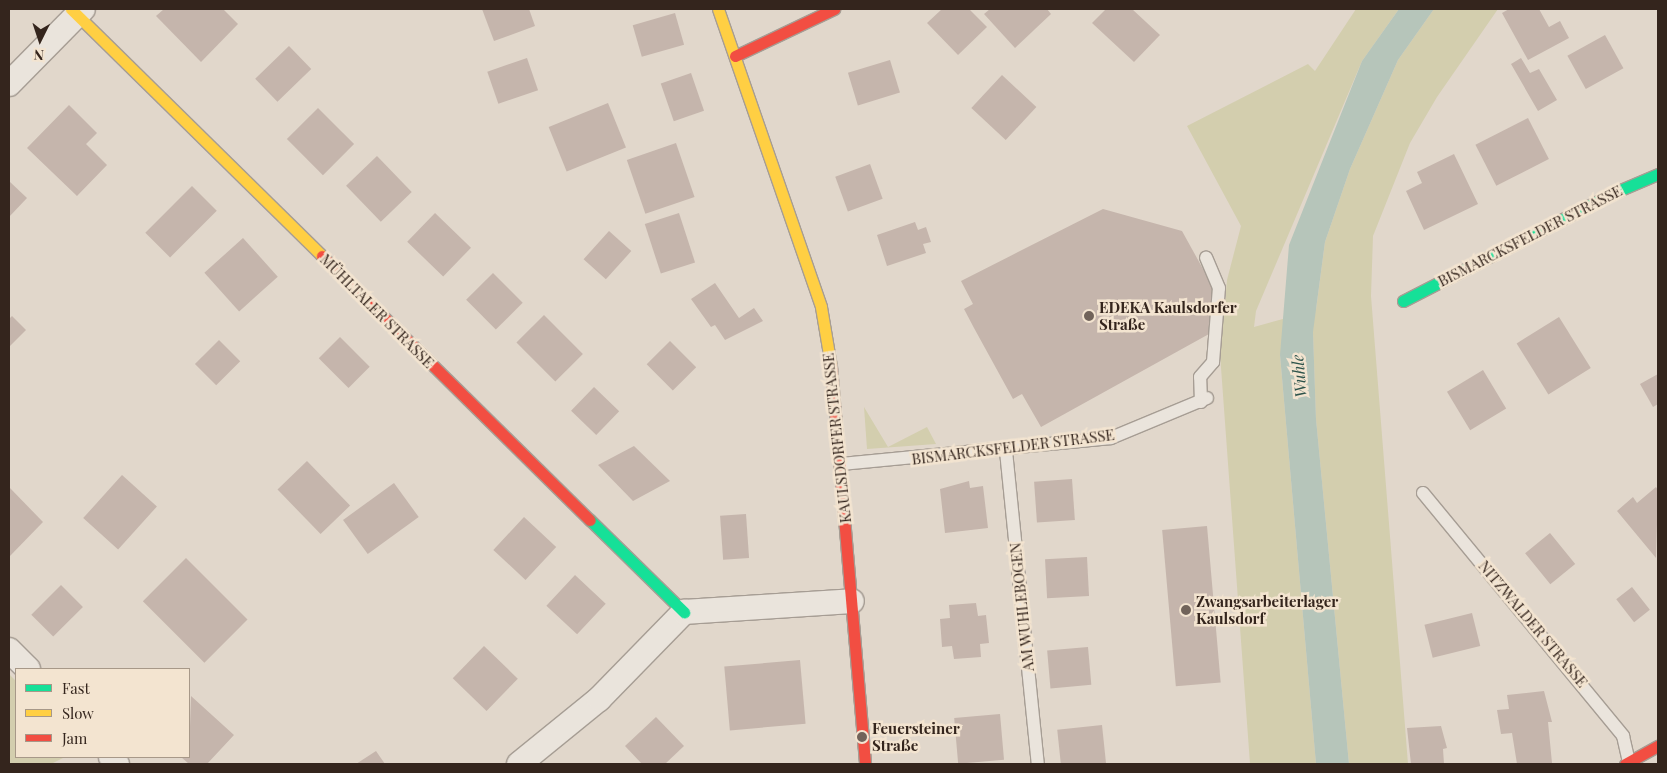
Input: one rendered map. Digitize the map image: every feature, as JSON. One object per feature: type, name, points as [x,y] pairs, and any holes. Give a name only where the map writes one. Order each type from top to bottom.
[{"type":"street","name":"KAULSDORFER STRASSE","points":[[718,9],[821,307],[835,387],[865,764]]},
{"type":"street","points":[[735,56],[834,9]]},
{"type":"street","points":[[9,84],[77,11]]},
{"type":"street","name":"MÜHLTALER STRASSE","points":[[77,11],[684,612]]},
{"type":"street","name":"BISMARCKSFELDER STRASSE","points":[[1403,301],[1611,194],[1658,174]]},
{"type":"street","points":[[519,764],[599,699],[684,612],[852,601]]},
{"type":"street","points":[[9,650],[27,668]]},
{"type":"street","points":[[1627,763],[1658,746]]},
{"type":"lane","name":"BISMARCKSFELDER STRASSE","points":[[842,464],[1006,451],[1111,438],[1204,400],[1200,377],[1213,362],[1219,288],[1206,258]]},
{"type":"lane","name":"AM WUHLEBOGEN","points":[[1006,451],[1038,764]]},
{"type":"lane","name":"NITZWALDER STRASSE","points":[[1423,493],[1624,736],[1627,763]]},
{"type":"shaded area","points":[[1356,9],[1399,9],[1362,61],[1256,311],[1254,327],[1316,310],[1325,242],[1350,169],[1398,60],[1434,9],[1498,9],[1437,97],[1410,143],[1373,236],[1371,296],[1408,764],[1349,764],[1316,419],[1313,333],[1280,355],[1316,764],[1250,764],[1220,354],[1227,280],[1241,226],[1187,126],[1308,64],[1315,71]]},
{"type":"shaded area","points":[[864,407],[888,447],[927,427],[936,444],[867,449]]},
{"type":"shaded area","points":[[9,674],[15,680],[15,758],[63,758],[51,764],[9,764]]},
{"type":"water","name":"Wuhle","points":[[1399,9],[1434,9],[1398,60],[1350,169],[1325,242],[1313,332],[1316,419],[1349,764],[1316,764],[1280,355],[1289,245],[1362,61]]},
{"type":"building","points":[[164,9],[223,9],[238,24],[201,62],[156,16]]},
{"type":"building","points":[[482,9],[529,9],[535,26],[494,41]]},
{"type":"building","points":[[942,9],[969,9],[987,27],[958,55],[927,23]]},
{"type":"building","points":[[990,9],[1047,9],[1051,14],[1015,48],[984,14]]},
{"type":"building","points":[[1106,9],[1132,9],[1160,35],[1134,62],[1092,23]]},
{"type":"building","points":[[1509,9],[1539,9],[1549,27],[1560,21],[1569,38],[1528,60],[1502,13]]},
{"type":"building","points":[[675,13],[684,45],[642,57],[633,25]]},
{"type":"building","points":[[1605,35],[1623,68],[1586,89],[1567,56]]},
{"type":"building","points":[[289,46],[311,69],[277,102],[255,79]]},
{"type":"building","points":[[527,58],[538,90],[498,104],[487,72]]},
{"type":"building","points":[[1521,58],[1530,73],[1539,69],[1557,100],[1538,111],[1511,64]]},
{"type":"building","points":[[890,60],[900,93],[858,105],[848,73]]},
{"type":"building","points":[[691,73],[704,111],[674,121],[661,83]]},
{"type":"building","points":[[1002,75],[1036,107],[1006,140],[971,108]]},
{"type":"building","points":[[608,103],[626,148],[567,171],[549,127]]},
{"type":"building","points":[[69,105],[97,133],[86,144],[107,165],[77,196],[27,148]]},
{"type":"building","points":[[318,108],[354,144],[323,175],[287,139]]},
{"type":"building","points":[[1528,118],[1549,159],[1496,186],[1475,145]]},
{"type":"building","points":[[676,143],[695,197],[645,214],[627,160]]},
{"type":"building","points":[[1454,154],[1478,204],[1424,230],[1406,191],[1422,183],[1417,172]]},
{"type":"building","points":[[377,156],[412,192],[381,222],[346,186]]},
{"type":"building","points":[[870,164],[883,199],[848,211],[835,177]]},
{"type":"building","points":[[9,181],[27,198],[9,217]]},
{"type":"building","points":[[192,186],[217,211],[170,257],[145,233]]},
{"type":"building","name":"EDEKA Kaulsdorfer Straße","points":[[1103,209],[1182,231],[1213,287],[1209,334],[1041,427],[1022,394],[1013,399],[974,328],[964,309],[973,304],[961,281]]},
{"type":"building","points":[[435,213],[471,248],[443,277],[407,242]]},
{"type":"building","points":[[679,213],[695,262],[661,274],[645,224]]},
{"type":"building","points":[[915,222],[918,230],[926,227],[931,242],[923,244],[926,253],[887,266],[877,235]]},
{"type":"building","points":[[609,231],[631,251],[606,279],[584,259]]},
{"type":"building","points":[[243,238],[278,277],[239,311],[204,273]]},
{"type":"building","points":[[493,273],[523,303],[496,330],[466,300]]},
{"type":"building","points":[[715,283],[739,318],[754,308],[763,321],[725,340],[715,325],[711,327],[691,299]]},
{"type":"building","points":[[544,315],[583,354],[555,381],[516,343]]},
{"type":"building","points":[[12,316],[26,330],[9,347],[9,319]]},
{"type":"building","points":[[1559,317],[1591,368],[1548,394],[1517,343]]},
{"type":"building","points":[[340,337],[370,367],[348,388],[319,358]]},
{"type":"building","points":[[219,340],[240,361],[216,385],[195,364]]},
{"type":"building","points":[[670,341],[696,367],[673,390],[647,364]]},
{"type":"building","points":[[1483,370],[1506,409],[1470,430],[1447,392]]},
{"type":"building","points":[[1658,374],[1658,404],[1653,407],[1640,384]]},
{"type":"building","points":[[594,387],[619,411],[596,435],[571,411]]},
{"type":"building","points":[[634,446],[670,481],[633,501],[598,465]]},
{"type":"building","points":[[307,461],[350,506],[321,534],[278,489]]},
{"type":"building","points":[[122,475],[157,506],[118,550],[83,518]]},
{"type":"building","points":[[1072,479],[1075,520],[1037,523],[1034,482]]},
{"type":"building","points":[[969,481],[970,488],[983,486],[988,528],[945,533],[940,489]]},
{"type":"building","points":[[394,483],[419,517],[368,554],[343,520]]},
{"type":"building","points":[[9,487],[43,522],[9,557]]},
{"type":"building","points":[[1656,487],[1658,490],[1656,558],[1617,511],[1633,497],[1637,503]]},
{"type":"building","points":[[746,514],[749,558],[723,560],[720,516]]},
{"type":"building","points":[[524,517],[556,547],[525,580],[493,550]]},
{"type":"building","points":[[1207,526],[1221,682],[1176,686],[1162,530]]},
{"type":"building","points":[[1550,533],[1575,564],[1550,584],[1525,553]]},
{"type":"building","points":[[1087,557],[1089,596],[1047,598],[1045,559]]},
{"type":"building","points":[[186,558],[248,620],[204,663],[143,601]]},
{"type":"building","points":[[575,575],[606,604],[577,634],[546,606]]},
{"type":"building","points":[[61,585],[83,607],[53,637],[31,615]]},
{"type":"building","points":[[1632,587],[1650,610],[1634,622],[1616,599]]},
{"type":"building","points":[[976,603],[978,616],[986,615],[989,643],[980,644],[981,657],[954,659],[952,646],[942,647],[940,619],[950,618],[949,605]]},
{"type":"building","points":[[1472,613],[1480,646],[1433,658],[1424,625]]},
{"type":"building","points":[[484,646],[518,679],[487,711],[453,678]]},
{"type":"building","points":[[1088,647],[1091,685],[1050,688],[1047,651]]},
{"type":"building","points":[[800,660],[806,724],[730,730],[724,667]]},
{"type":"building","points":[[1544,691],[1552,722],[1548,722],[1552,763],[1517,764],[1512,733],[1501,734],[1497,710],[1509,709],[1507,695]]},
{"type":"building","points":[[191,696],[234,735],[207,764],[189,764],[182,758],[190,758]]},
{"type":"building","points":[[1000,714],[1004,760],[958,764],[954,718]]},
{"type":"building","points":[[656,717],[684,746],[665,764],[642,764],[625,746]]},
{"type":"building","points":[[1102,725],[1106,764],[1061,764],[1057,730]]},
{"type":"building","points":[[1441,726],[1447,748],[1443,749],[1444,764],[1411,764],[1407,728]]},
{"type":"building","points":[[376,751],[385,764],[356,764]]},
{"type":"traffic: fast","points":[[1403,301],[1611,194],[1658,174]]},
{"type":"traffic: fast","points":[[590,520],[684,612]]},
{"type":"traffic: slow","points":[[71,9],[322,256]]},
{"type":"traffic: slow","points":[[718,9],[821,307],[831,366]]},
{"type":"traffic: jam","points":[[735,56],[834,9]]},
{"type":"traffic: jam","points":[[322,256],[590,520]]},
{"type":"traffic: jam","points":[[831,366],[865,764]]},
{"type":"traffic: jam","points":[[1625,764],[1658,746]]},
{"type":"place","name":"EDEKA Kaulsdorfer Straße","points":[[1089,316]]},
{"type":"place","name":"Zwangsarbeiterlager Kaulsdorf","points":[[1186,610]]},
{"type":"place","name":"Feuersteiner Straße","points":[[862,737]]}]
